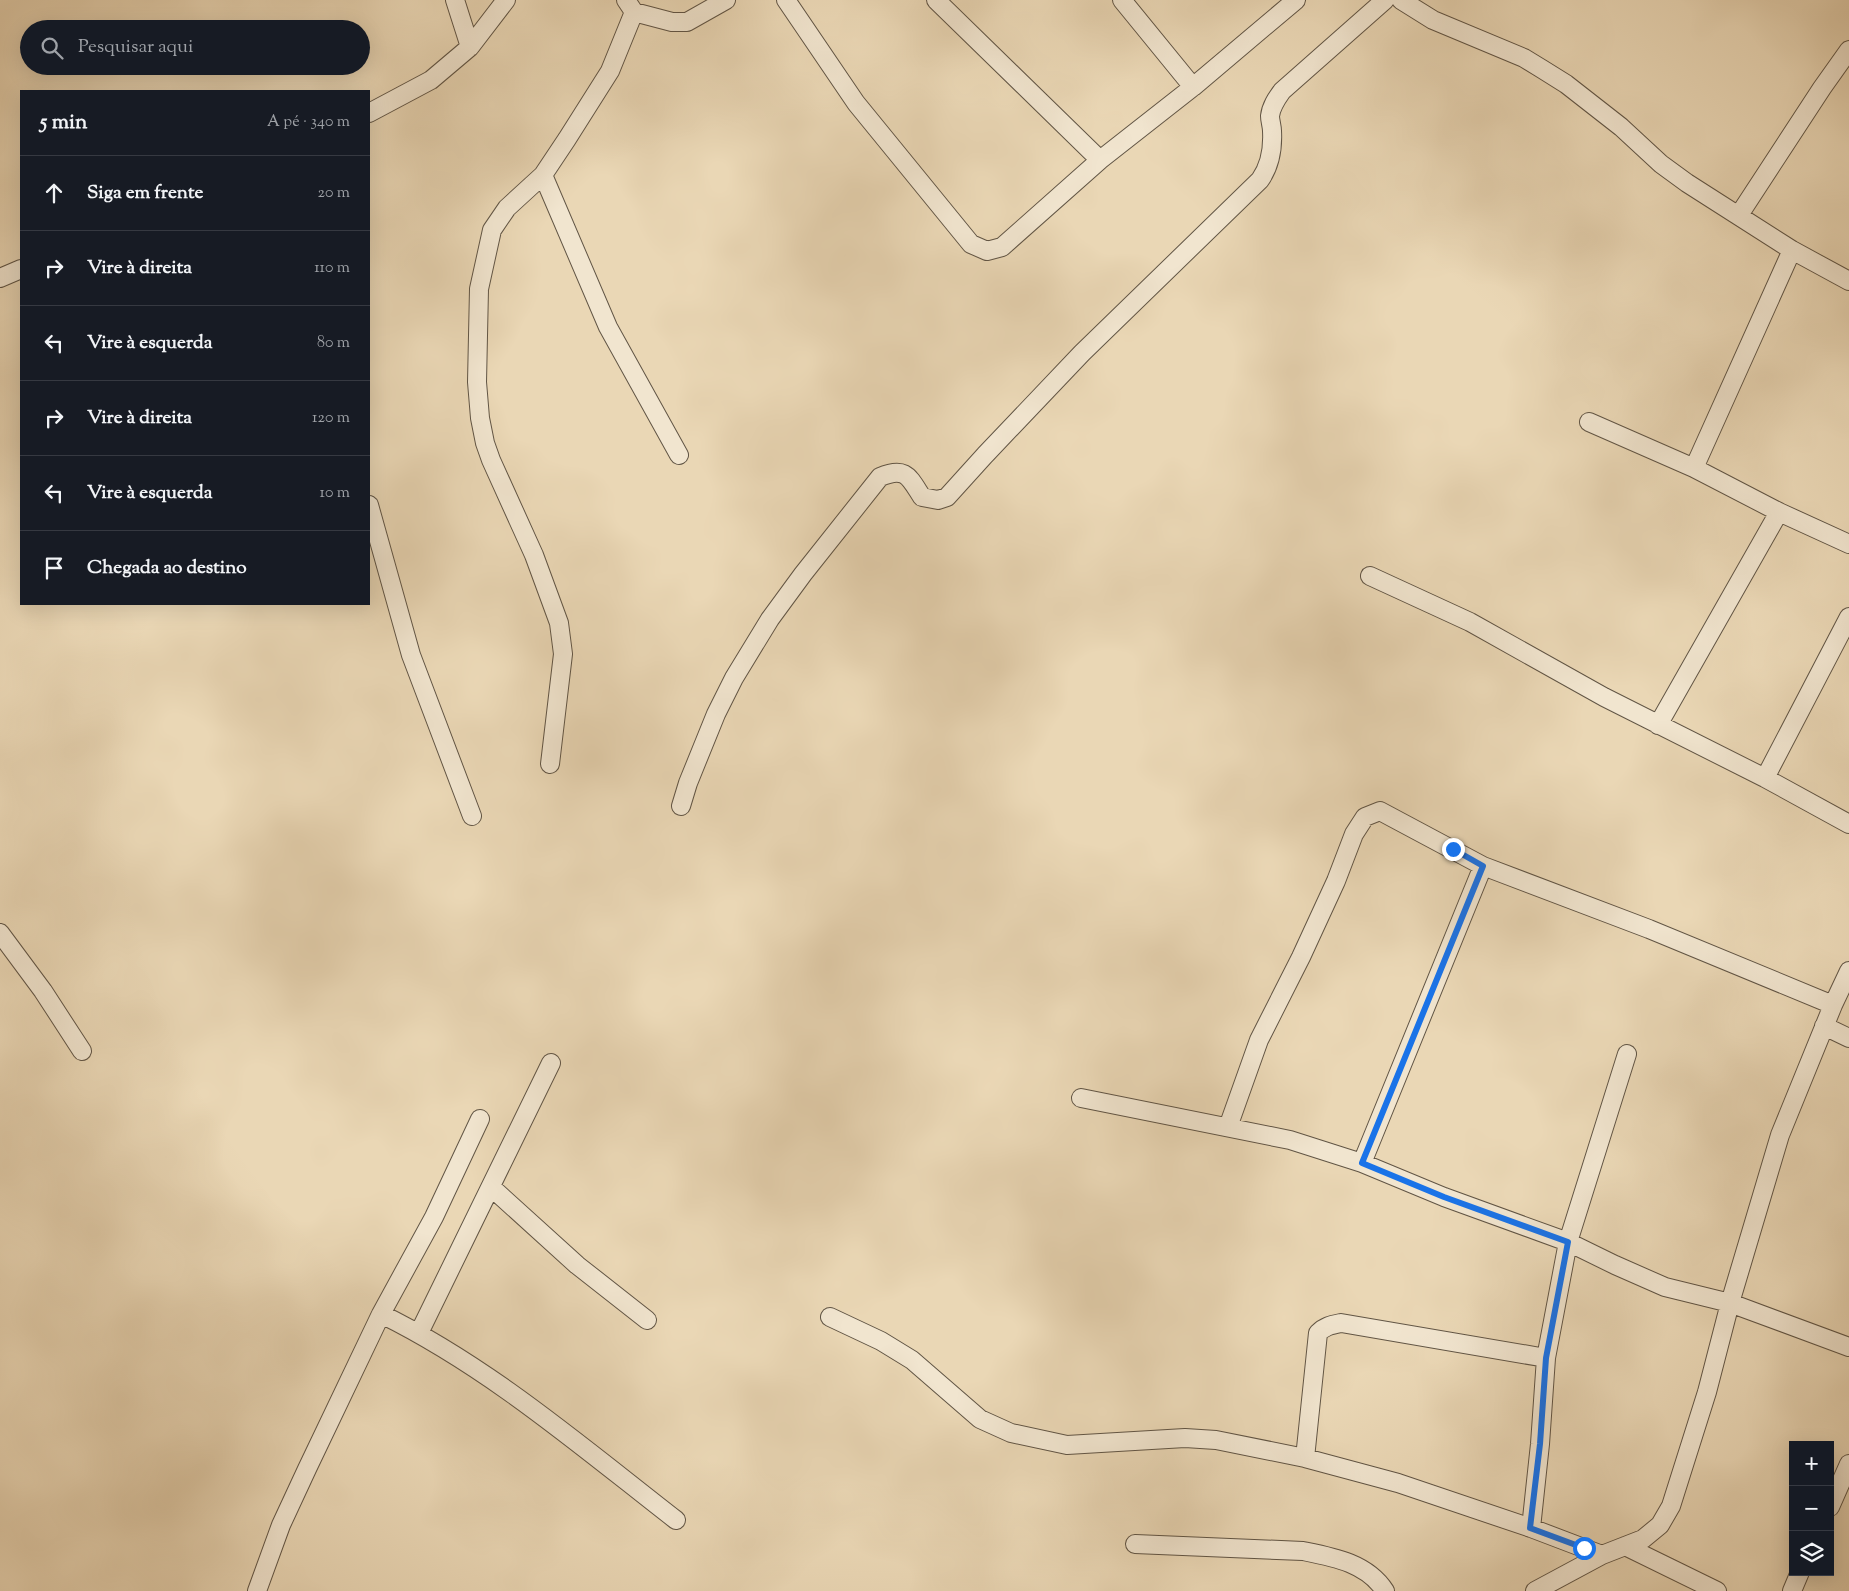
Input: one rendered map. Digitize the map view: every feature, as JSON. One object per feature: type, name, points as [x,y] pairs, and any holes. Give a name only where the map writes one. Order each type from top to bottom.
[{"type":"street","points":[[455,0],[470,46]]},
{"type":"street","points":[[370,112],[431,80],[470,46],[506,0]]},
{"type":"street","points":[[550,764],[563,654],[559,624],[534,555],[491,460],[485,444],[480,418],[478,382],[479,289],[492,230],[507,208],[543,175],[610,71],[630,6],[672,22],[687,22],[726,0]]},
{"type":"street","points":[[786,0],[856,103],[971,244],[987,251],[1002,247],[1100,160],[1192,88],[1296,0]]},
{"type":"street","points":[[936,0],[1100,160]]},
{"type":"street","points":[[1122,0],[1192,88]]},
{"type":"street","points":[[681,806],[716,714],[734,678],[770,620],[803,574],[880,477],[894,471],[905,474],[922,497],[938,500],[947,497],[984,455],[1082,353],[1260,180],[1267,170],[1271,158],[1272,134],[1270,114],[1274,103],[1282,91],[1385,0]]},
{"type":"street","points":[[1402,0],[1433,20],[1524,58],[1558,79],[1621,127],[1661,164],[1686,183],[1792,250],[1849,281]]},
{"type":"street","points":[[1738,215],[1849,50]]},
{"type":"street","points":[[543,175],[608,327],[679,455]]},
{"type":"street","points":[[1694,468],[1792,250]]},
{"type":"street","points":[[0,278],[20,269]]},
{"type":"street","points":[[1589,422],[1694,468],[1779,512],[1849,544]]},
{"type":"street","points":[[370,509],[411,655],[472,816]]},
{"type":"street","points":[[1658,725],[1779,512]]},
{"type":"street","points":[[1370,576],[1470,622],[1604,697],[1765,778],[1849,824]]},
{"type":"street","points":[[1765,778],[1849,617]]},
{"type":"street","points":[[1228,1127],[1259,1040],[1302,957],[1336,881],[1354,834],[1365,817],[1380,811],[1483,866],[1649,929],[1833,1004]]},
{"type":"street","points":[[1362,1163],[1483,866]]},
{"type":"street","points":[[0,933],[43,991],[82,1051]]},
{"type":"street","points":[[1535,1591],[1602,1555],[1643,1539],[1660,1525],[1671,1506],[1707,1392],[1730,1303],[1780,1135],[1833,1004],[1849,971]]},
{"type":"street","points":[[1824,1026],[1849,1038]]},
{"type":"street","points":[[1530,1528],[1540,1444],[1546,1358],[1568,1242],[1627,1054]]},
{"type":"street","points":[[418,1333],[492,1187],[551,1063]]},
{"type":"street","points":[[1081,1098],[1290,1140],[1362,1163],[1444,1197],[1568,1242],[1665,1287],[1730,1303],[1849,1347]]},
{"type":"street","points":[[256,1591],[280,1525],[381,1314],[434,1217],[480,1119]]},
{"type":"street","points":[[492,1187],[577,1265],[648,1320]]},
{"type":"street","points":[[381,1314],[418,1333],[526,1403],[676,1520]]},
{"type":"street","points":[[830,1317],[881,1341],[912,1360],[980,1419],[1011,1433],[1067,1445],[1193,1438],[1216,1440],[1304,1458],[1398,1483],[1602,1555]]},
{"type":"street","points":[[1304,1458],[1318,1333],[1330,1325],[1341,1323],[1546,1358]]},
{"type":"street","points":[[1834,1498],[1849,1464]]},
{"type":"street","points":[[1135,1544],[1303,1551],[1326,1556],[1368,1572],[1385,1591]]},
{"type":"street","points":[[1625,1546],[1695,1586],[1718,1591]]},
{"type":"street","points":[[1792,1591],[1798,1576]]},
{"type":"route","points":[[1453,849],[1483,866],[1362,1163],[1444,1197],[1568,1242],[1546,1358],[1540,1444],[1530,1528],[1584,1548]]}]
